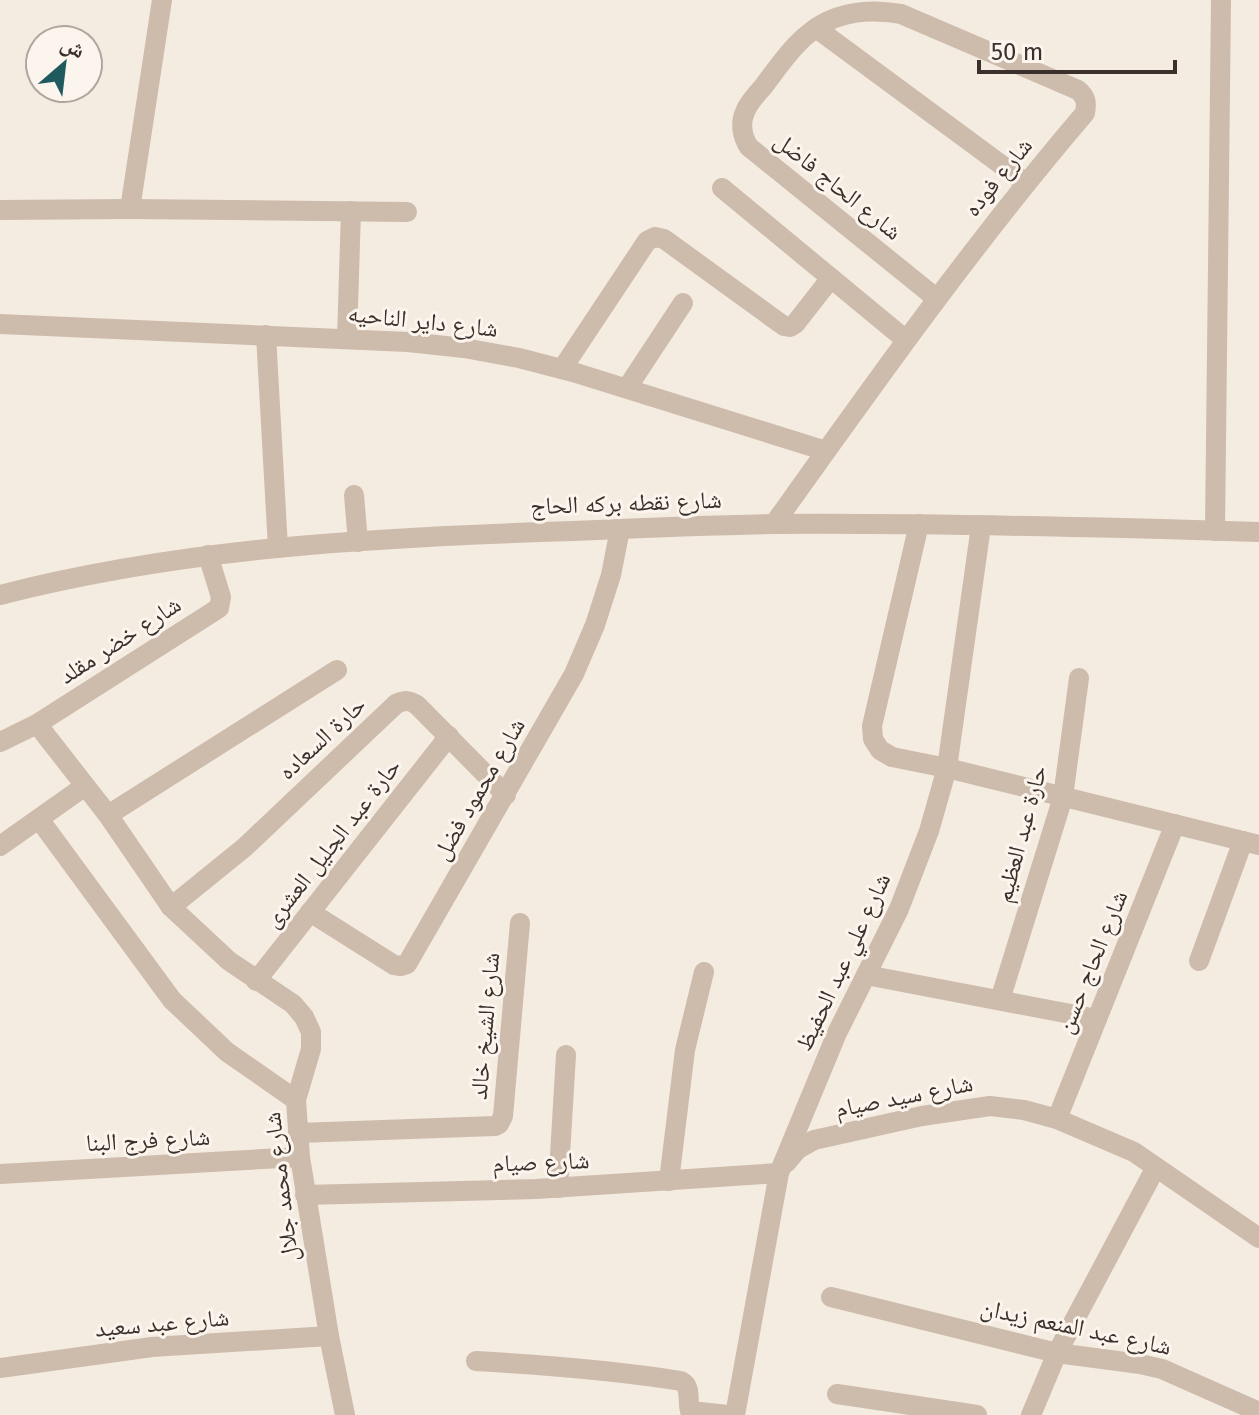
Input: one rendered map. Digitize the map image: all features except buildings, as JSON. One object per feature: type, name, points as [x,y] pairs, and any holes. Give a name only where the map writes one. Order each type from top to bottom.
[{"type":"street","points":[[130,209],[162,0]]},
{"type":"street","points":[[1215,531],[1221,0]]},
{"type":"street","name":"شارع فوده","points":[[774,524],[936,298],[1085,113],[1087,105],[1085,95],[1078,90],[901,14],[865,11],[839,17],[816,28]]},
{"type":"street","points":[[816,28],[1026,183]]},
{"type":"street","name":"شارع الحاج فاضل","points":[[816,28],[789,53],[744,112],[743,139],[936,298]]},
{"type":"street","points":[[722,188],[906,340]]},
{"type":"street","points":[[0,210],[407,212]]},
{"type":"street","points":[[347,339],[351,211]]},
{"type":"street","points":[[562,369],[647,241],[655,237],[664,239],[784,326],[795,324],[831,278]]},
{"type":"street","points":[[627,388],[683,303]]},
{"type":"street","name":"شارع داير الناحيه","points":[[0,324],[408,342],[464,348],[562,369],[826,451]]},
{"type":"street","points":[[266,335],[278,548]]},
{"type":"street","points":[[354,495],[358,542]]},
{"type":"street","name":"شارع نقطه بركه الحاج","points":[[0,595],[51,582],[208,555],[451,535],[774,524],[1259,532]]},
{"type":"street","points":[[919,524],[872,726],[873,739],[880,750],[892,757],[1251,843],[1199,961]]},
{"type":"street","name":"شارع علي عبد الحفيظ","points":[[735,1415],[779,1173],[837,1033],[899,909],[929,831],[947,768],[981,526]]},
{"type":"street","name":"شارع محمود فضل","points":[[310,912],[394,965],[407,964],[574,674],[611,575],[620,529]]},
{"type":"street","name":"شارع خضر مقلد","points":[[0,742],[37,724],[219,608],[221,597],[208,555]]},
{"type":"street","points":[[108,815],[337,670]]},
{"type":"street","name":"حارة عبد العظيم","points":[[1000,1000],[1063,797],[1079,678]]},
{"type":"street","name":"حارة السعاده","points":[[171,907],[245,847],[396,704],[403,701],[417,705],[506,795]]},
{"type":"street","name":"شارع محمد جلال","points":[[37,724],[108,815],[171,907],[229,961],[293,1004],[311,1032],[311,1049],[296,1100],[300,1157],[345,1415]]},
{"type":"street","name":"حارة عبد الجليل العشرى","points":[[256,981],[449,736]]},
{"type":"street","points":[[0,846],[85,786]]},
{"type":"street","points":[[39,819],[172,1000],[227,1052],[296,1100]]},
{"type":"street","name":"شارع الحاج حسن","points":[[1057,1119],[1175,824]]},
{"type":"street","name":"شارع الشيخ خالد","points":[[298,1133],[499,1124],[503,1116],[520,923]]},
{"type":"street","points":[[669,1181],[685,1050],[704,972]]},
{"type":"street","points":[[866,975],[1097,1019]]},
{"type":"street","points":[[558,1188],[566,1055]]},
{"type":"street","name":"شارع سيد صيام","points":[[779,1173],[798,1149],[814,1140],[922,1116],[990,1106],[1024,1110],[1057,1119],[1134,1152],[1259,1238]]},
{"type":"street","name":"شارع فرج البنا","points":[[0,1174],[300,1157]]},
{"type":"street","points":[[1031,1415],[1057,1353],[1156,1167]]},
{"type":"street","name":"شارع صيام","points":[[305,1195],[558,1188],[779,1173]]},
{"type":"street","name":"شارع عبد المنعم زيدان","points":[[831,1297],[1057,1353],[1162,1369],[1259,1412]]},
{"type":"street","name":"شارع عبد سعيد","points":[[0,1368],[152,1347],[329,1336]]},
{"type":"street","points":[[476,1361],[628,1372],[681,1381],[688,1387],[690,1411],[728,1415]]},
{"type":"street","points":[[837,1394],[977,1415]]}]
